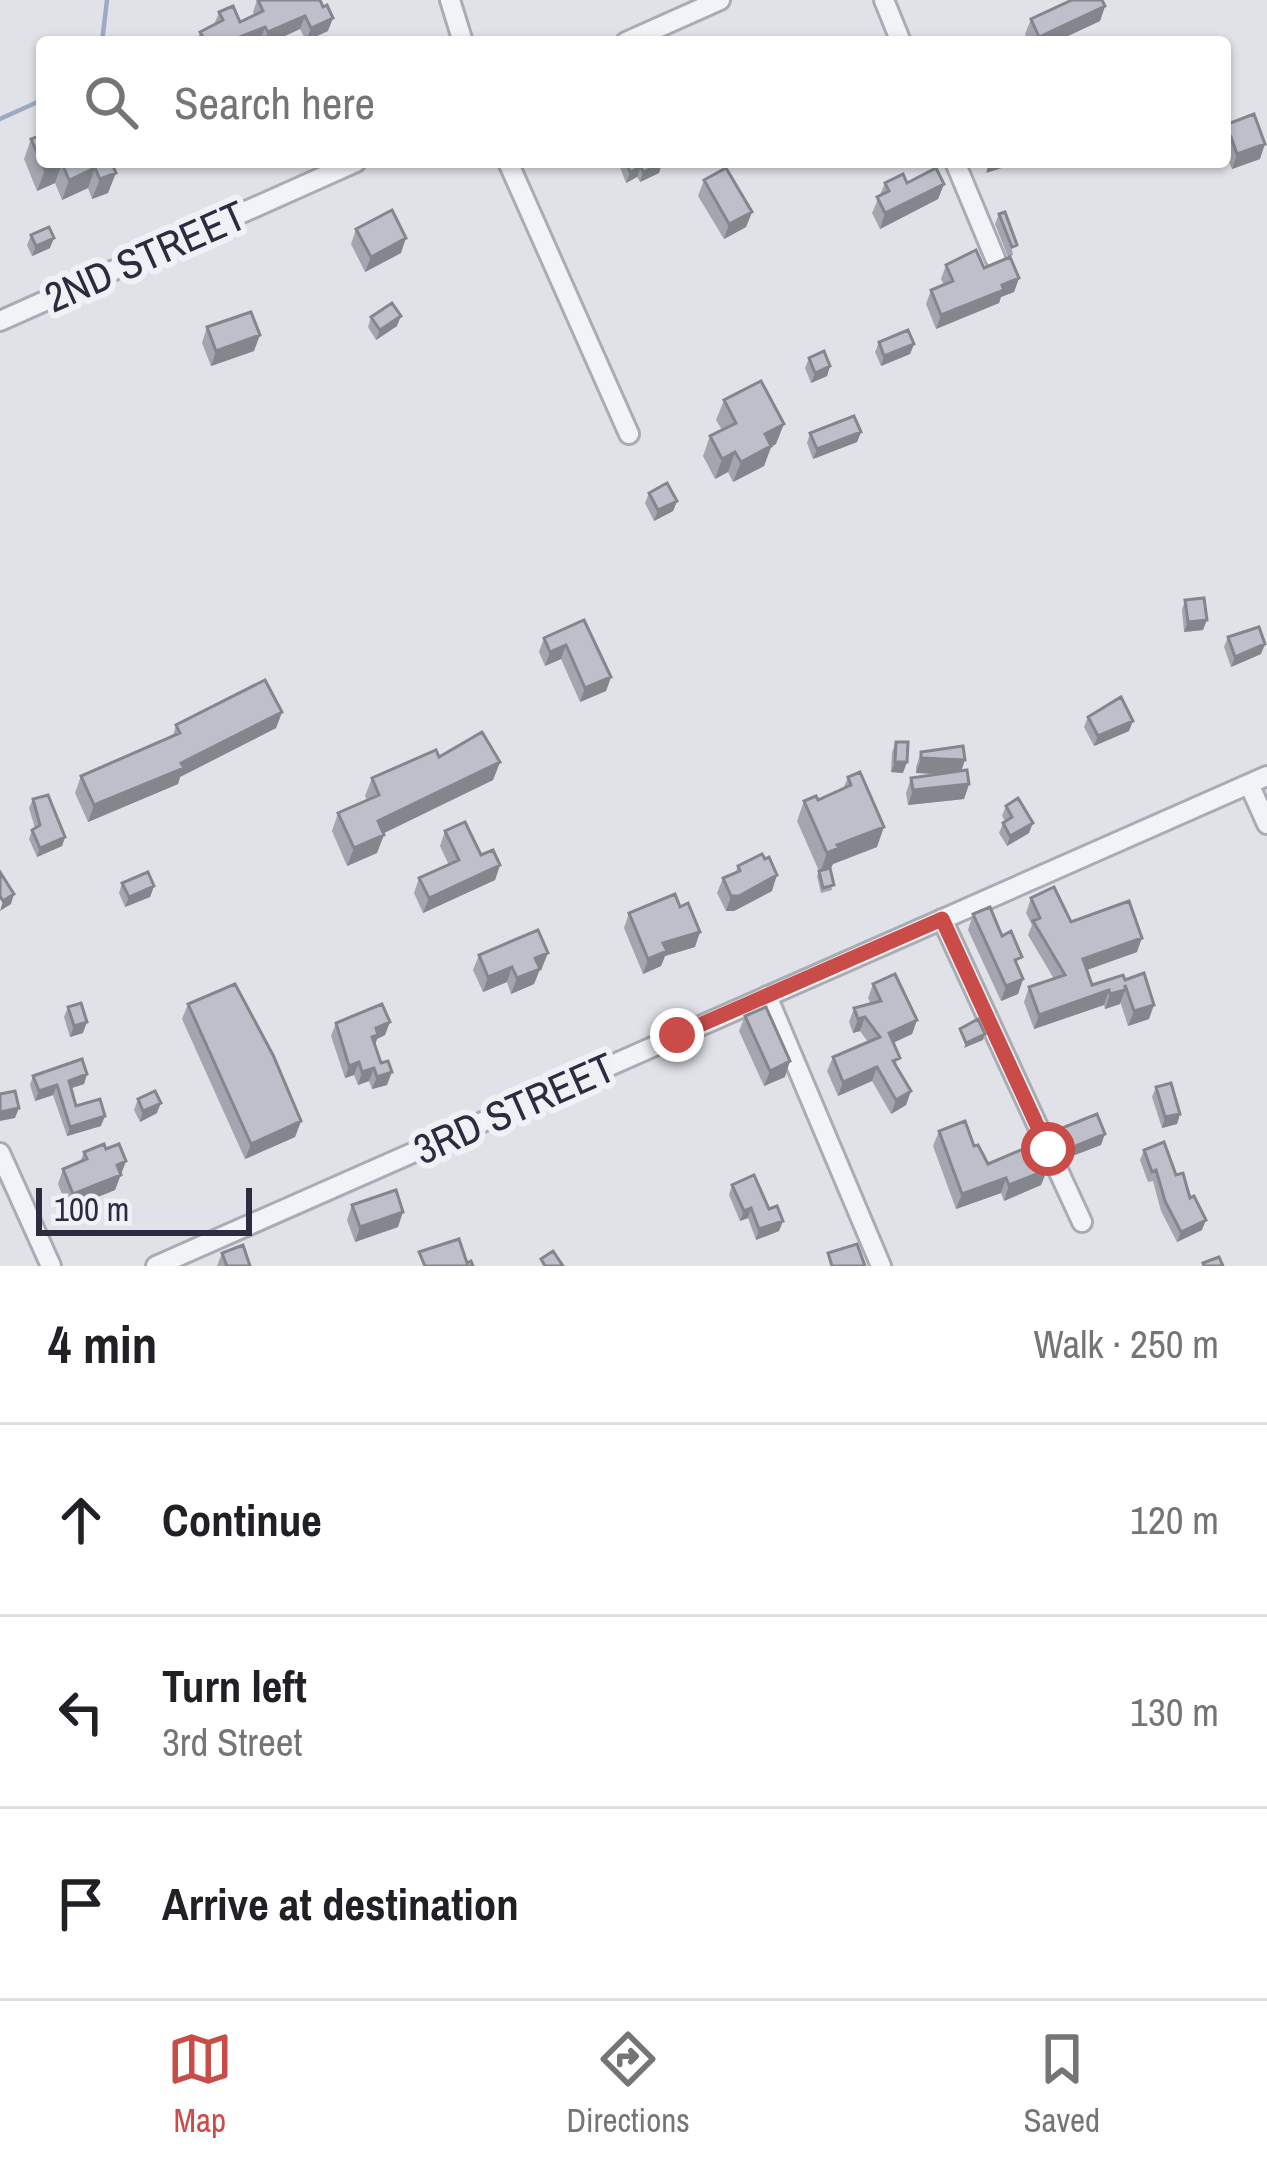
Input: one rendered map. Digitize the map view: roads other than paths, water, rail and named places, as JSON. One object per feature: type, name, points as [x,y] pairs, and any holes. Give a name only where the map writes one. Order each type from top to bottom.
[{"type":"street","points":[[450,0],[461,36]]},
{"type":"street","points":[[639,36],[720,0]]},
{"type":"street","points":[[884,0],[899,36]]},
{"type":"street","name":"2ND STREET","points":[[0,321],[343,168]]},
{"type":"street","points":[[511,168],[629,434]]},
{"type":"street","points":[[957,168],[994,258]]},
{"type":"street","points":[[1258,780],[1267,824]]},
{"type":"street","name":"3RD STREET","points":[[156,1266],[1258,780]]},
{"type":"street","points":[[942,919],[1082,1222]]},
{"type":"street","points":[[766,996],[880,1266]]},
{"type":"street","points":[[0,1153],[51,1266]]},
{"type":"waterway","points":[[103,36],[107,0]]},
{"type":"waterway","points":[[0,119],[36,103]]}]
